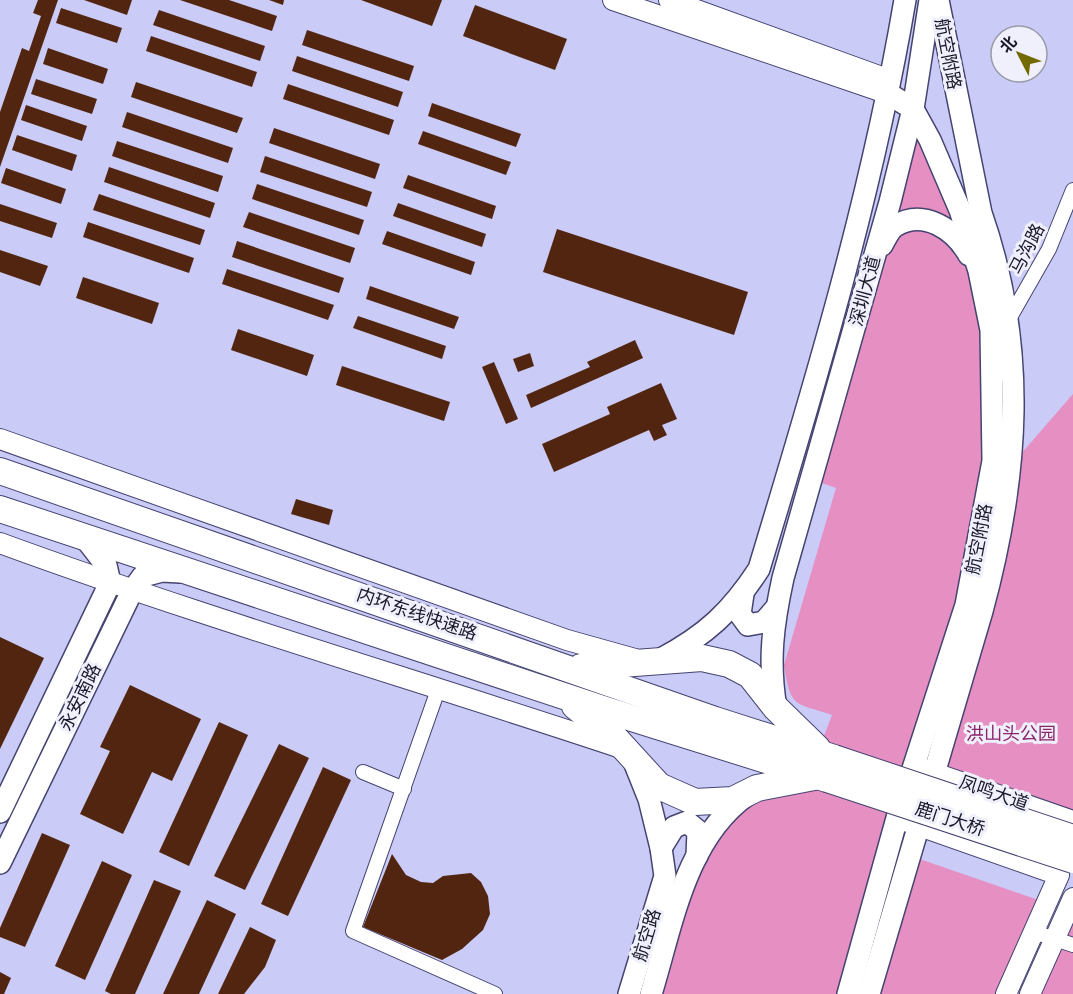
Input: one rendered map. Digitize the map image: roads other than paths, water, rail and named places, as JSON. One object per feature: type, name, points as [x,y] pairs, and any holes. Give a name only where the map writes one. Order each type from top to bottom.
[{"type":"highway","name":"内环东线快速路","points":[[0,471],[570,668],[827,767]]},
{"type":"highway","name":"内环东线快速路","points":[[0,509],[627,717],[827,767]]},
{"type":"highway","points":[[559,693],[616,739],[659,786],[695,802],[733,800],[758,788],[827,767],[750,675],[729,664],[702,658],[652,664],[570,668]]},
{"type":"highway","name":"鹿门大桥","points":[[827,767],[1073,839]]},
{"type":"highway","name":"鹿门大桥","points":[[827,767],[1068,872]]},
{"type":"main road","name":"深圳大道","points":[[652,664],[696,640],[721,618],[743,594],[759,569],[833,325],[890,87],[905,0]]},
{"type":"main road","name":"深圳大道","points":[[776,708],[771,681],[772,630],[783,578],[874,259],[913,101],[930,0]]},
{"type":"main road","name":"航空附路","points":[[869,994],[936,773],[996,561],[1012,464],[1014,377],[1008,321],[981,213],[938,0]]},
{"type":"main road","name":"航空附路","points":[[890,87],[913,101],[949,147],[981,213]]},
{"type":"main road","name":"航空附路","points":[[848,994],[897,819],[966,605],[993,461],[991,330],[979,271],[943,165],[913,101]]},
{"type":"main road","points":[[874,259],[893,227],[908,221],[928,221],[944,226],[962,242],[979,271]]},
{"type":"main road","points":[[85,538],[106,565],[110,583]]},
{"type":"main road","name":"永安南路","points":[[0,863],[132,591],[143,576],[162,572],[190,572]]},
{"type":"main road","name":"永安南路","points":[[0,812],[110,583]]},
{"type":"main road","points":[[743,594],[740,614],[748,625],[764,622],[777,607]]},
{"type":"main road","points":[[628,754],[649,799],[661,848]]},
{"type":"main road","name":"航空路","points":[[651,994],[685,884],[704,841],[731,807],[758,788]]},
{"type":"main road","points":[[661,848],[674,826],[687,822],[698,831],[697,856]]},
{"type":"main road","name":"航空路","points":[[629,994],[665,876],[661,848]]},
{"type":"street","points":[[613,0],[890,87]]},
{"type":"street","points":[[669,0],[890,87]]},
{"type":"street","name":"马沟路","points":[[1008,321],[1049,249],[1073,190]]},
{"type":"street","points":[[0,439],[567,640],[652,664]]},
{"type":"street","points":[[0,543],[132,591],[439,687],[628,754]]},
{"type":"street","points":[[439,687],[353,931],[495,994]]},
{"type":"street","name":"凤鸣大道","points":[[914,767],[1073,821]]},
{"type":"street","points":[[363,772],[404,789]]},
{"type":"street","points":[[897,819],[1068,872]]},
{"type":"street","points":[[1006,994],[1034,932],[1068,872],[1073,839]]},
{"type":"street","points":[[1030,994],[1064,942],[1073,898]]},
{"type":"street","points":[[1034,932],[1064,942]]},
{"type":"park label","name":"洪山头公园","points":[[1011,734]]}]
